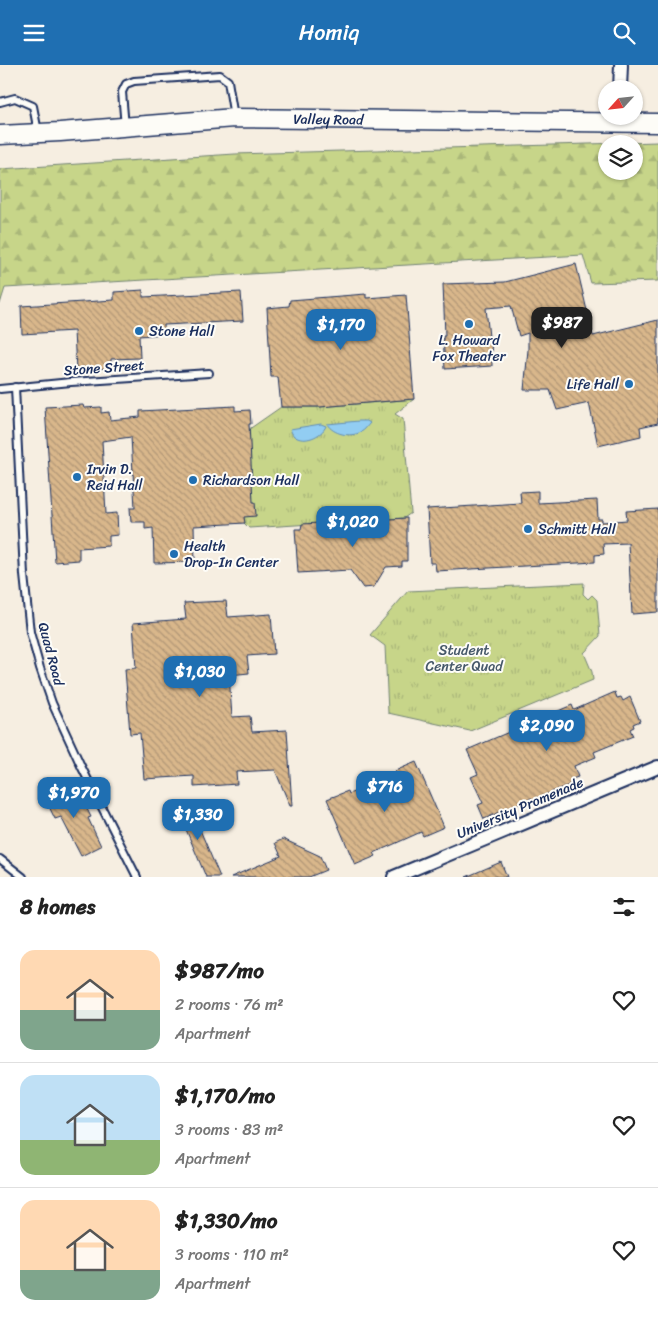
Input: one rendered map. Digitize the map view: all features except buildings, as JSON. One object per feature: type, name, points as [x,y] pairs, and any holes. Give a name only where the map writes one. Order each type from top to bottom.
[{"type":"main road","name":"Valley Road","points":[[0,135],[234,118],[598,119]]},
{"type":"main road","name":"Valley Road","points":[[643,121],[658,123]]},
{"type":"street","points":[[620,80],[621,65]]},
{"type":"street","name":"University Promenade","points":[[394,877],[658,767]]},
{"type":"lane","points":[[125,127],[122,92],[126,84],[134,81],[220,75],[228,81],[234,118]]},
{"type":"lane","points":[[0,102],[15,98],[33,106],[38,133]]},
{"type":"lane","name":"Stone Street","points":[[0,389],[209,373]]},
{"type":"lane","name":"Quad Road","points":[[15,387],[24,575],[30,632],[52,703],[81,766],[137,877]]},
{"type":"lane","points":[[0,859],[23,877]]},
{"type":"green space","points":[[643,142],[658,142],[658,281],[591,283],[583,255],[5,288],[0,304],[0,169],[235,154],[598,144],[598,180],[643,180]]},
{"type":"green space","points":[[414,399],[395,414],[403,419],[411,513],[404,518],[249,528],[241,520],[235,439],[281,407],[320,407]]},
{"type":"green space","name":"Student Center Quad","points":[[584,583],[583,594],[588,599],[592,595],[597,600],[600,636],[584,653],[592,672],[593,680],[470,731],[388,713],[385,646],[370,635],[408,591]]},
{"type":"water","points":[[359,421],[370,423],[362,431],[352,435],[337,433],[327,424]]},
{"type":"water","points":[[321,424],[326,426],[324,430],[317,436],[307,439],[294,436],[290,429]]},
{"type":"place","name":"L. Howard Fox Theater","points":[[469,324]]},
{"type":"place","name":"Stone Hall","points":[[139,331]]},
{"type":"place","name":"Life Hall","points":[[629,384]]},
{"type":"place","name":"Irvin D. Reid Hall","points":[[77,477]]},
{"type":"place","name":"Richardson Hall","points":[[193,480]]},
{"type":"place","name":"Schmitt Hall","points":[[528,529]]},
{"type":"place","name":"Health Drop-In Center","points":[[174,554]]}]
